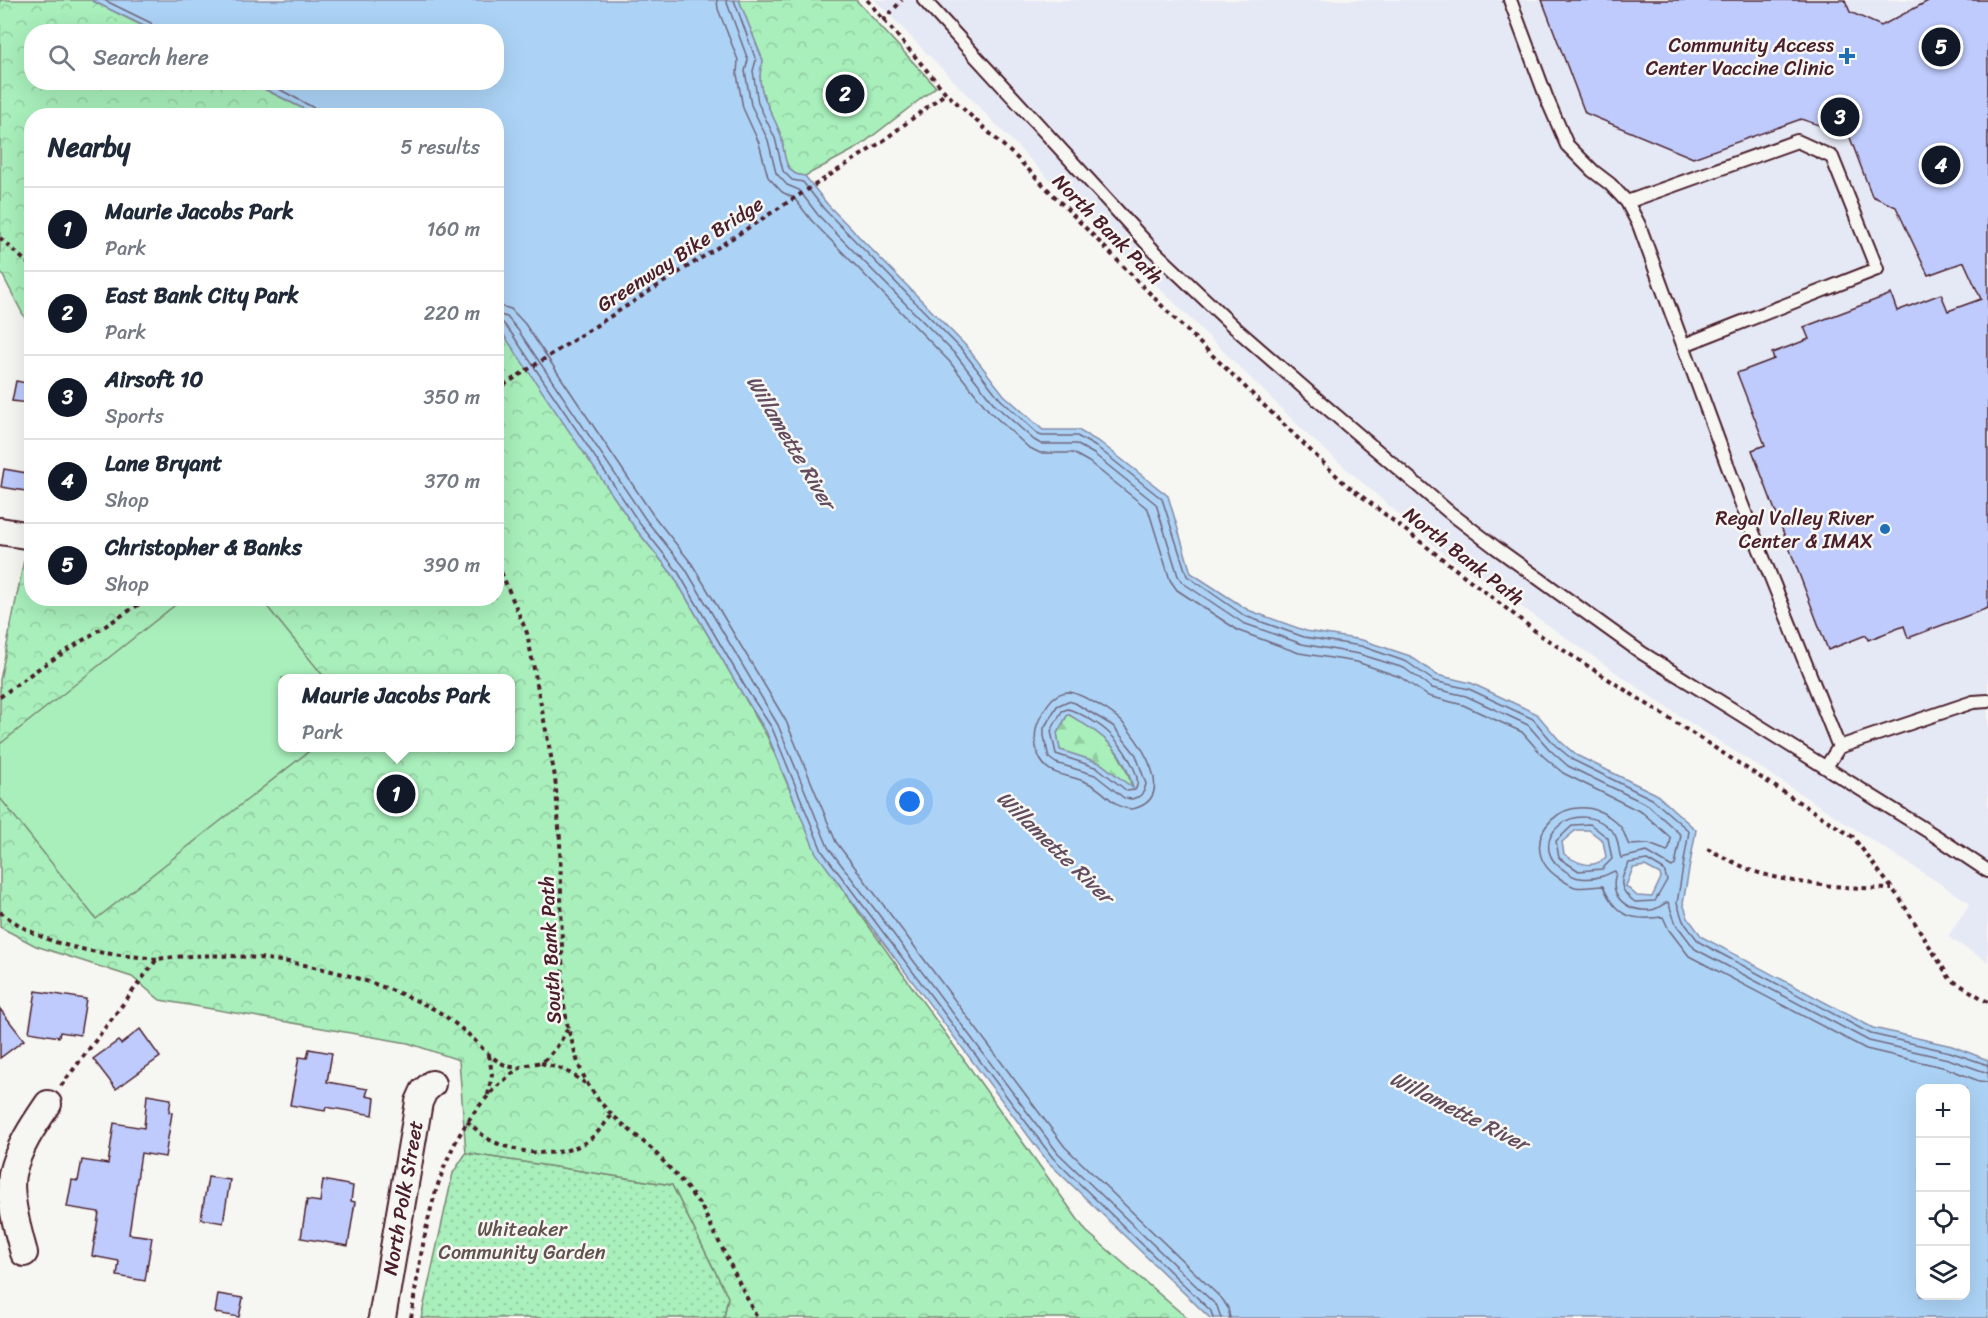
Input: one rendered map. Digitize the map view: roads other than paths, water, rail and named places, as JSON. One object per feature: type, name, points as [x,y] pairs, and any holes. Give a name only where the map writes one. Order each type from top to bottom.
[{"type":"street","points":[[0,531],[24,535]]},
{"type":"street","name":"North Polk Street","points":[[382,1318],[419,1102],[421,1096],[432,1084]]},
{"type":"street","points":[[24,1253],[6,1175],[48,1104]]},
{"type":"lane","points":[[924,0],[1153,250],[1190,286],[1406,476],[1486,540],[1642,653],[1988,871]]},
{"type":"lane","points":[[1510,0],[1567,145],[1627,202],[1648,248],[1742,505],[1839,747]]},
{"type":"lane","points":[[1627,202],[1797,141],[1832,157],[1840,175],[1877,269],[1684,345]]},
{"type":"lane","points":[[1826,767],[1839,747],[1973,702],[1988,701]]},
{"type":"water","name":"Willamette River","points":[[91,0],[739,0],[763,61],[760,71],[762,90],[781,136],[789,168],[798,175],[805,176],[828,205],[966,346],[1004,395],[1043,430],[1078,430],[1101,443],[1168,496],[1191,573],[1248,610],[1306,631],[1362,640],[1410,656],[1437,675],[1471,683],[1537,714],[1560,741],[1576,755],[1656,794],[1696,830],[1683,903],[1688,918],[1702,937],[1873,1028],[1952,1046],[1988,1060],[1988,1318],[1210,1318],[1048,1162],[816,853],[766,731],[673,575],[635,528],[504,335],[504,108],[302,108],[267,90],[504,90],[504,24],[140,24]],"holes":[[[1068,714],[1091,729],[1117,751],[1133,788],[1100,763],[1060,750],[1057,733]],[[1576,830],[1589,830],[1603,841],[1606,857],[1596,863],[1585,864],[1564,854],[1562,842]],[[1645,866],[1660,874],[1661,878],[1652,897],[1637,896],[1626,886],[1633,868]]]},
{"type":"place","name":"Christopher & Banks","points":[[1941,47]]},
{"type":"place","name":"Community Access Center Vaccine Clinic","points":[[1847,56]]},
{"type":"place","name":"East Bank City Park","points":[[845,94]]},
{"type":"place","name":"Airsoft 10","points":[[1840,117]]},
{"type":"place","name":"Lane Bryant","points":[[1941,165]]},
{"type":"place","name":"Regal Valley River Center & IMAX","points":[[1885,529]]},
{"type":"place","name":"Maurie Jacobs Park","points":[[396,794]]},
{"type":"park label","name":"Whiteaker Community Garden","points":[[522,1240]]}]
